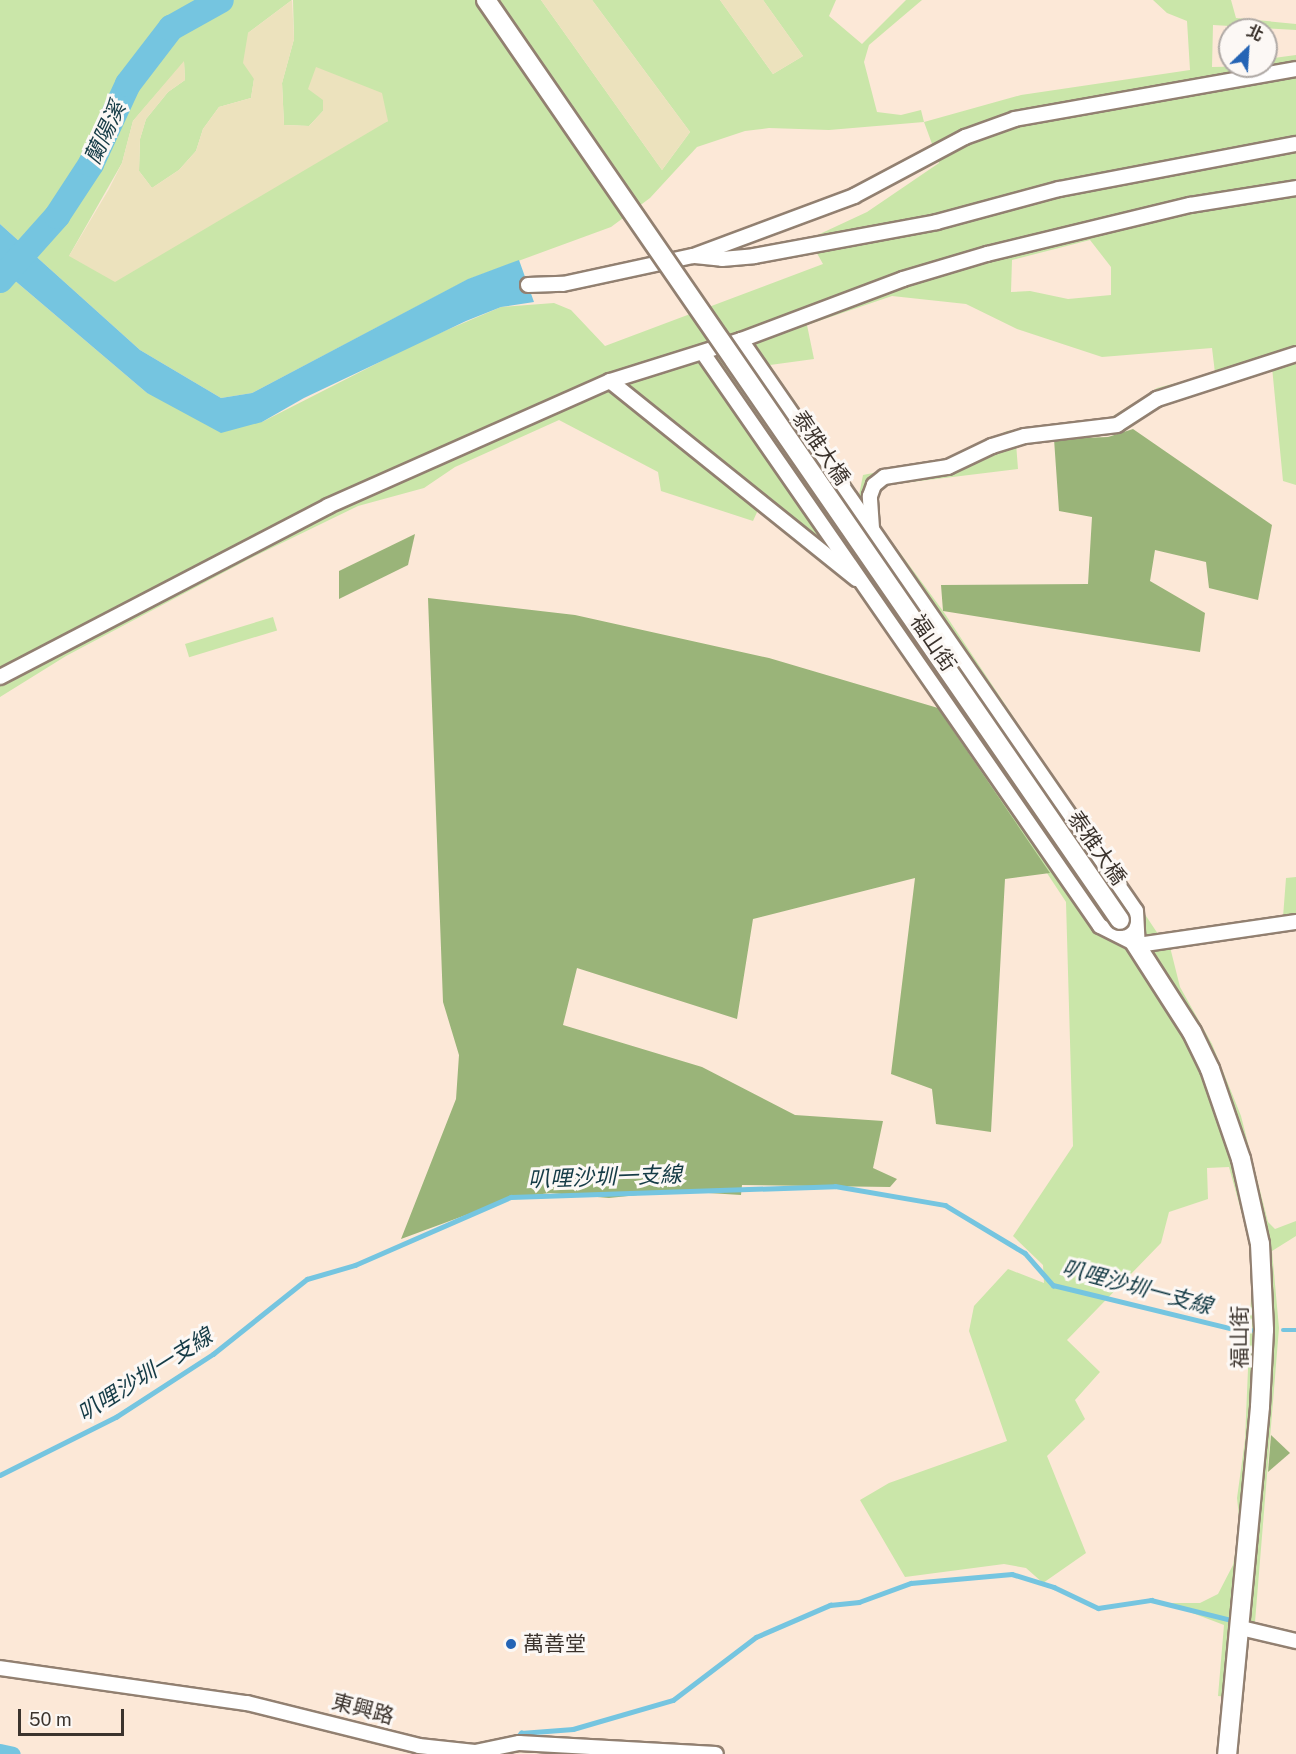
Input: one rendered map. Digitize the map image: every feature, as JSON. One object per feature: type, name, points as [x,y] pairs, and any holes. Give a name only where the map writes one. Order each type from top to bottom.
[{"type":"street","name":"泰雅大橋","points":[[486,0],[1120,920]]},
{"type":"street","points":[[528,285],[563,284],[693,256],[854,196],[965,138],[1015,119],[1296,69]]},
{"type":"street","points":[[693,256],[722,259],[754,256],[914,226],[1059,189],[1296,144]]},
{"type":"street","points":[[0,677],[328,506],[610,381],[703,353],[903,279],[987,254],[1190,206],[1296,188]]},
{"type":"street","name":"福山街","points":[[741,340],[1136,911],[1138,945]]},
{"type":"street","name":"福山街","points":[[703,353],[869,589],[1100,926],[1138,945]]},
{"type":"street","points":[[873,530],[870,496],[874,484],[884,477],[948,466],[1025,436],[1117,425],[1156,399],[1296,354]]},
{"type":"street","points":[[610,381],[869,589]]},
{"type":"street","name":"福山街","points":[[1120,920],[1192,1032],[1210,1069],[1241,1159],[1260,1244],[1263,1370],[1241,1628],[1227,1754]]},
{"type":"street","points":[[1138,945],[1296,922]]},
{"type":"street","points":[[1241,1628],[1296,1641]]},
{"type":"street","name":"東興路","points":[[0,1668],[247,1702],[419,1746],[481,1753],[519,1743],[716,1754]]},
{"type":"green space","points":[[0,0],[292,0],[248,33],[254,79],[251,98],[219,107],[203,129],[196,151],[179,170],[152,188],[139,171],[140,139],[146,119],[168,92],[185,80],[184,62],[133,121],[122,163],[69,256],[388,121],[323,100],[323,111],[309,126],[284,125],[282,83],[294,39],[293,0],[541,0],[662,170],[690,132],[592,0],[720,0],[773,74],[803,56],[763,0],[836,0],[829,16],[862,44],[906,0],[922,0],[869,45],[864,62],[877,112],[901,115],[921,110],[924,122],[829,130],[769,128],[745,131],[697,147],[650,198],[611,227],[469,279],[252,393],[221,398],[140,350],[0,224]]},
{"type":"green space","points":[[1153,0],[1231,0],[1236,18],[1218,18],[1218,25],[1213,25],[1212,67],[1218,67],[1218,78],[1278,78],[1278,57],[1296,55],[1296,485],[1283,481],[1272,367],[1160,403],[1122,434],[1016,443],[1018,469],[879,486],[875,496],[881,527],[943,611],[1158,934],[1283,917],[1286,878],[1296,877],[1296,929],[1170,947],[1180,987],[1212,1044],[1241,1116],[1268,1222],[1275,1229],[1296,1221],[1296,1236],[1272,1251],[1279,1328],[1255,1622],[1252,1637],[1247,1637],[1240,1698],[1218,1696],[1224,1625],[1166,1603],[1200,1603],[1218,1594],[1233,1565],[1240,1526],[1237,1498],[1245,1440],[1252,1274],[1248,1236],[1229,1167],[1207,1168],[1208,1199],[1169,1212],[1161,1243],[1067,1340],[1100,1372],[1075,1400],[1085,1419],[1047,1456],[1086,1553],[1043,1583],[1026,1568],[1004,1564],[905,1577],[860,1500],[889,1483],[1007,1441],[969,1331],[974,1306],[1008,1269],[1044,1283],[1043,1265],[1013,1236],[1073,1146],[1066,902],[863,593],[758,510],[753,521],[661,491],[658,472],[559,420],[455,467],[424,488],[358,506],[251,558],[66,656],[0,697],[0,268],[147,393],[262,422],[421,341],[501,307],[554,303],[571,310],[605,346],[823,264],[809,239],[867,212],[939,163],[924,122],[1021,95],[1190,70],[1187,21],[1167,13]],"holes":[[[1090,240],[1111,267],[1111,295],[1068,299],[1030,291],[1011,292],[1012,260]],[[892,296],[966,304],[1017,329],[1102,357],[1212,348],[1215,373],[1157,388],[1107,420],[1007,431],[948,458],[863,475],[859,495],[770,365],[814,359],[807,325]]]},
{"type":"green space","points":[[1278,22],[1296,24],[1296,30],[1278,29]]},
{"type":"green space","points":[[1133,429],[1272,525],[1258,600],[1209,588],[1206,562],[1155,550],[1150,581],[1205,613],[1200,652],[943,611],[941,585],[1088,584],[1092,517],[1059,511],[1054,439],[1108,437]]},
{"type":"green space","points":[[415,534],[408,565],[339,599],[339,571]]},
{"type":"green space","points":[[428,598],[575,615],[769,658],[938,708],[1050,873],[1005,879],[991,1132],[936,1124],[932,1089],[891,1074],[915,878],[753,919],[737,1019],[577,968],[563,1025],[702,1067],[795,1115],[883,1121],[873,1168],[897,1179],[890,1187],[742,1185],[741,1195],[676,1191],[609,1198],[550,1193],[512,1198],[401,1239],[456,1099],[459,1055],[443,1002]]},
{"type":"green space","points":[[273,617],[277,630],[189,657],[185,644]]},
{"type":"green space","points":[[1271,1435],[1290,1453],[1268,1472]]},
{"type":"sand","points":[[292,0],[294,39],[282,83],[284,125],[309,126],[323,111],[323,100],[308,89],[316,67],[382,93],[388,121],[115,282],[69,256],[122,163],[133,121],[184,61],[185,80],[168,92],[146,119],[140,139],[139,171],[152,188],[179,170],[196,151],[203,129],[219,107],[251,98],[254,79],[243,63],[248,33]]},
{"type":"sand","points":[[541,0],[592,0],[690,132],[662,170]]},
{"type":"sand","points":[[720,0],[763,0],[803,56],[773,74]]},
{"type":"water","points":[[0,224],[140,350],[221,398],[252,393],[468,279],[519,260],[534,302],[501,307],[466,321],[304,398],[262,422],[221,433],[147,393],[0,268]]},
{"type":"waterway","name":"蘭陽溪","points":[[0,280],[57,216],[91,164],[128,84],[171,28],[221,0]]},
{"type":"waterway","name":"叭哩沙圳一支線","points":[[0,1475],[116,1417],[213,1354],[307,1279],[355,1265],[511,1197],[835,1186],[945,1205],[1025,1253],[1053,1285],[1233,1329],[1251,1330]]},
{"type":"waterway","name":"叭哩沙圳一支線","points":[[1283,1330],[1296,1330]]},
{"type":"waterway","points":[[514,1741],[521,1733],[573,1729],[673,1700],[756,1637],[830,1605],[859,1602],[911,1583],[1012,1574],[1054,1587],[1098,1608],[1151,1600],[1235,1621]]},
{"type":"waterway","points":[[0,1751],[13,1754]]},
{"type":"place","name":"萬善堂","points":[[511,1644]]}]
